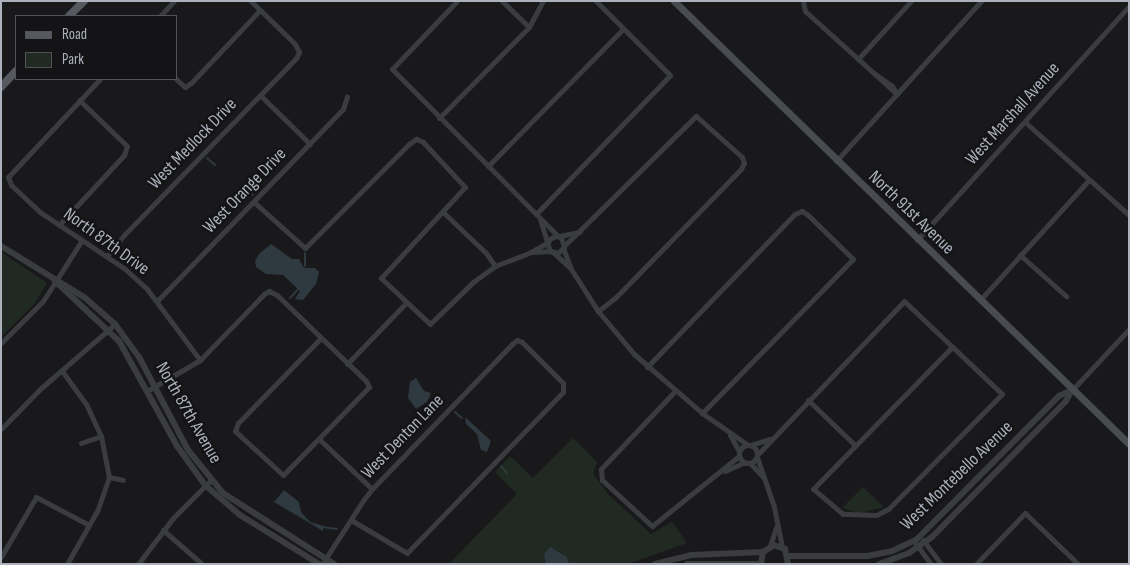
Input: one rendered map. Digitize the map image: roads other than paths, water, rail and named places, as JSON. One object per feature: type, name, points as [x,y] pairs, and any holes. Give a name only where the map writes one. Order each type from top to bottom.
[{"type":"main road","points":[[70,15],[84,1]]},
{"type":"main road","name":"North 91st Avenue","points":[[674,1],[836,161],[1129,444]]},
{"type":"main road","points":[[1,87],[15,72]]},
{"type":"street","points":[[161,15],[174,1]]},
{"type":"street","points":[[177,80],[185,87],[260,10],[251,1]]},
{"type":"street","points":[[457,1],[392,69],[559,236],[571,269],[598,312],[647,367],[702,413],[730,434],[749,445],[757,456],[762,476],[774,507],[776,526],[782,547],[788,556],[788,564]]},
{"type":"street","points":[[502,1],[528,27]]},
{"type":"street","points":[[439,118],[528,27],[543,1]]},
{"type":"street","points":[[538,216],[670,75],[596,1]]},
{"type":"street","points":[[858,59],[910,1]]},
{"type":"street","points":[[836,161],[981,1]]},
{"type":"street","points":[[802,4],[858,59],[875,74],[887,81],[897,94]]},
{"type":"street","name":"West Marshall Avenue","points":[[918,240],[1129,6]]},
{"type":"street","name":"West Medlock Drive","points":[[107,256],[124,235],[299,52],[296,44],[260,10]]},
{"type":"street","points":[[488,166],[623,29]]},
{"type":"street","points":[[59,225],[124,154],[127,146],[79,100],[99,80]]},
{"type":"street","points":[[260,94],[310,144]]},
{"type":"street","name":"West Orange Drive","points":[[157,301],[343,109],[347,97]]},
{"type":"street","name":"North 87th Drive","points":[[79,100],[8,177],[11,185],[40,212],[125,269],[157,301],[200,360]]},
{"type":"street","points":[[531,252],[552,252],[564,247],[696,116],[742,157],[744,163],[623,290],[598,312]]},
{"type":"street","points":[[1025,122],[1129,215]]},
{"type":"street","points":[[254,202],[305,248],[416,139],[465,186],[381,278],[430,324],[473,282],[494,266],[531,252],[559,236],[580,232]]},
{"type":"street","points":[[980,300],[1089,180]]},
{"type":"street","points":[[647,367],[795,214],[802,211],[853,259],[702,413]]},
{"type":"street","points":[[443,212],[486,253],[494,266]]},
{"type":"street","points":[[538,216],[552,252],[571,269]]},
{"type":"street","points":[[1,343],[33,313],[82,240]]},
{"type":"street","name":"North 87th Avenue","points":[[1,246],[55,282],[84,297],[116,324],[132,346],[188,450],[208,482]]},
{"type":"street","points":[[1020,255],[1066,296]]},
{"type":"street","name":"North 87th Avenue","points":[[55,282],[109,330],[126,351],[176,446],[240,515],[322,562],[334,564]]},
{"type":"street","points":[[148,391],[200,360],[269,292],[321,338],[369,387],[320,440],[283,475],[235,431],[238,423],[321,338]]},
{"type":"street","points":[[724,471],[747,463],[757,456],[770,438],[904,301],[1002,394],[888,509],[876,514],[843,514],[813,490],[952,347]]},
{"type":"street","points":[[347,364],[406,303]]},
{"type":"street","points":[[1,429],[62,371],[116,324]]},
{"type":"street","name":"West Montebello Avenue","points":[[879,564],[922,545],[1066,401],[1072,390],[1129,329]]},
{"type":"street","name":"West Denton Lane","points":[[322,562],[372,488],[517,340],[566,388],[406,553],[351,520]]},
{"type":"street","points":[[62,371],[86,404],[101,436],[108,477],[89,525],[67,564]]},
{"type":"street","name":"West Montebello Avenue","points":[[788,556],[867,556],[892,551],[917,539],[1059,396],[1072,390]]},
{"type":"street","points":[[675,391],[601,469],[599,475],[652,526],[724,471],[749,445],[770,438]]},
{"type":"street","points":[[808,400],[856,446]]},
{"type":"street","points":[[730,434],[739,454],[762,476]]},
{"type":"street","points":[[80,443],[101,436]]},
{"type":"street","points":[[320,440],[372,488]]},
{"type":"street","points":[[108,477],[123,480]]},
{"type":"street","points":[[138,564],[163,530],[208,482]]},
{"type":"street","points":[[1,557],[36,497],[89,525]]},
{"type":"street","points":[[976,564],[1025,513],[1078,564]]},
{"type":"street","points":[[687,564],[760,564],[763,552],[770,546],[776,526]]},
{"type":"street","points":[[163,530],[202,564]]},
{"type":"street","points":[[917,539],[941,564]]},
{"type":"street","points":[[922,545],[932,564]]},
{"type":"street","points":[[770,546],[782,547]]},
{"type":"street","points":[[655,564],[691,555],[763,552]]},
{"type":"waterway","points":[[207,158],[215,165]]},
{"type":"waterway","points":[[245,187],[253,195]]},
{"type":"waterway","points":[[305,253],[305,266]]},
{"type":"waterway","points":[[290,298],[298,289]]},
{"type":"waterway","points":[[455,412],[462,418]]},
{"type":"waterway","points":[[501,466],[507,473]]},
{"type":"waterway","points":[[323,527],[337,529]]}]
